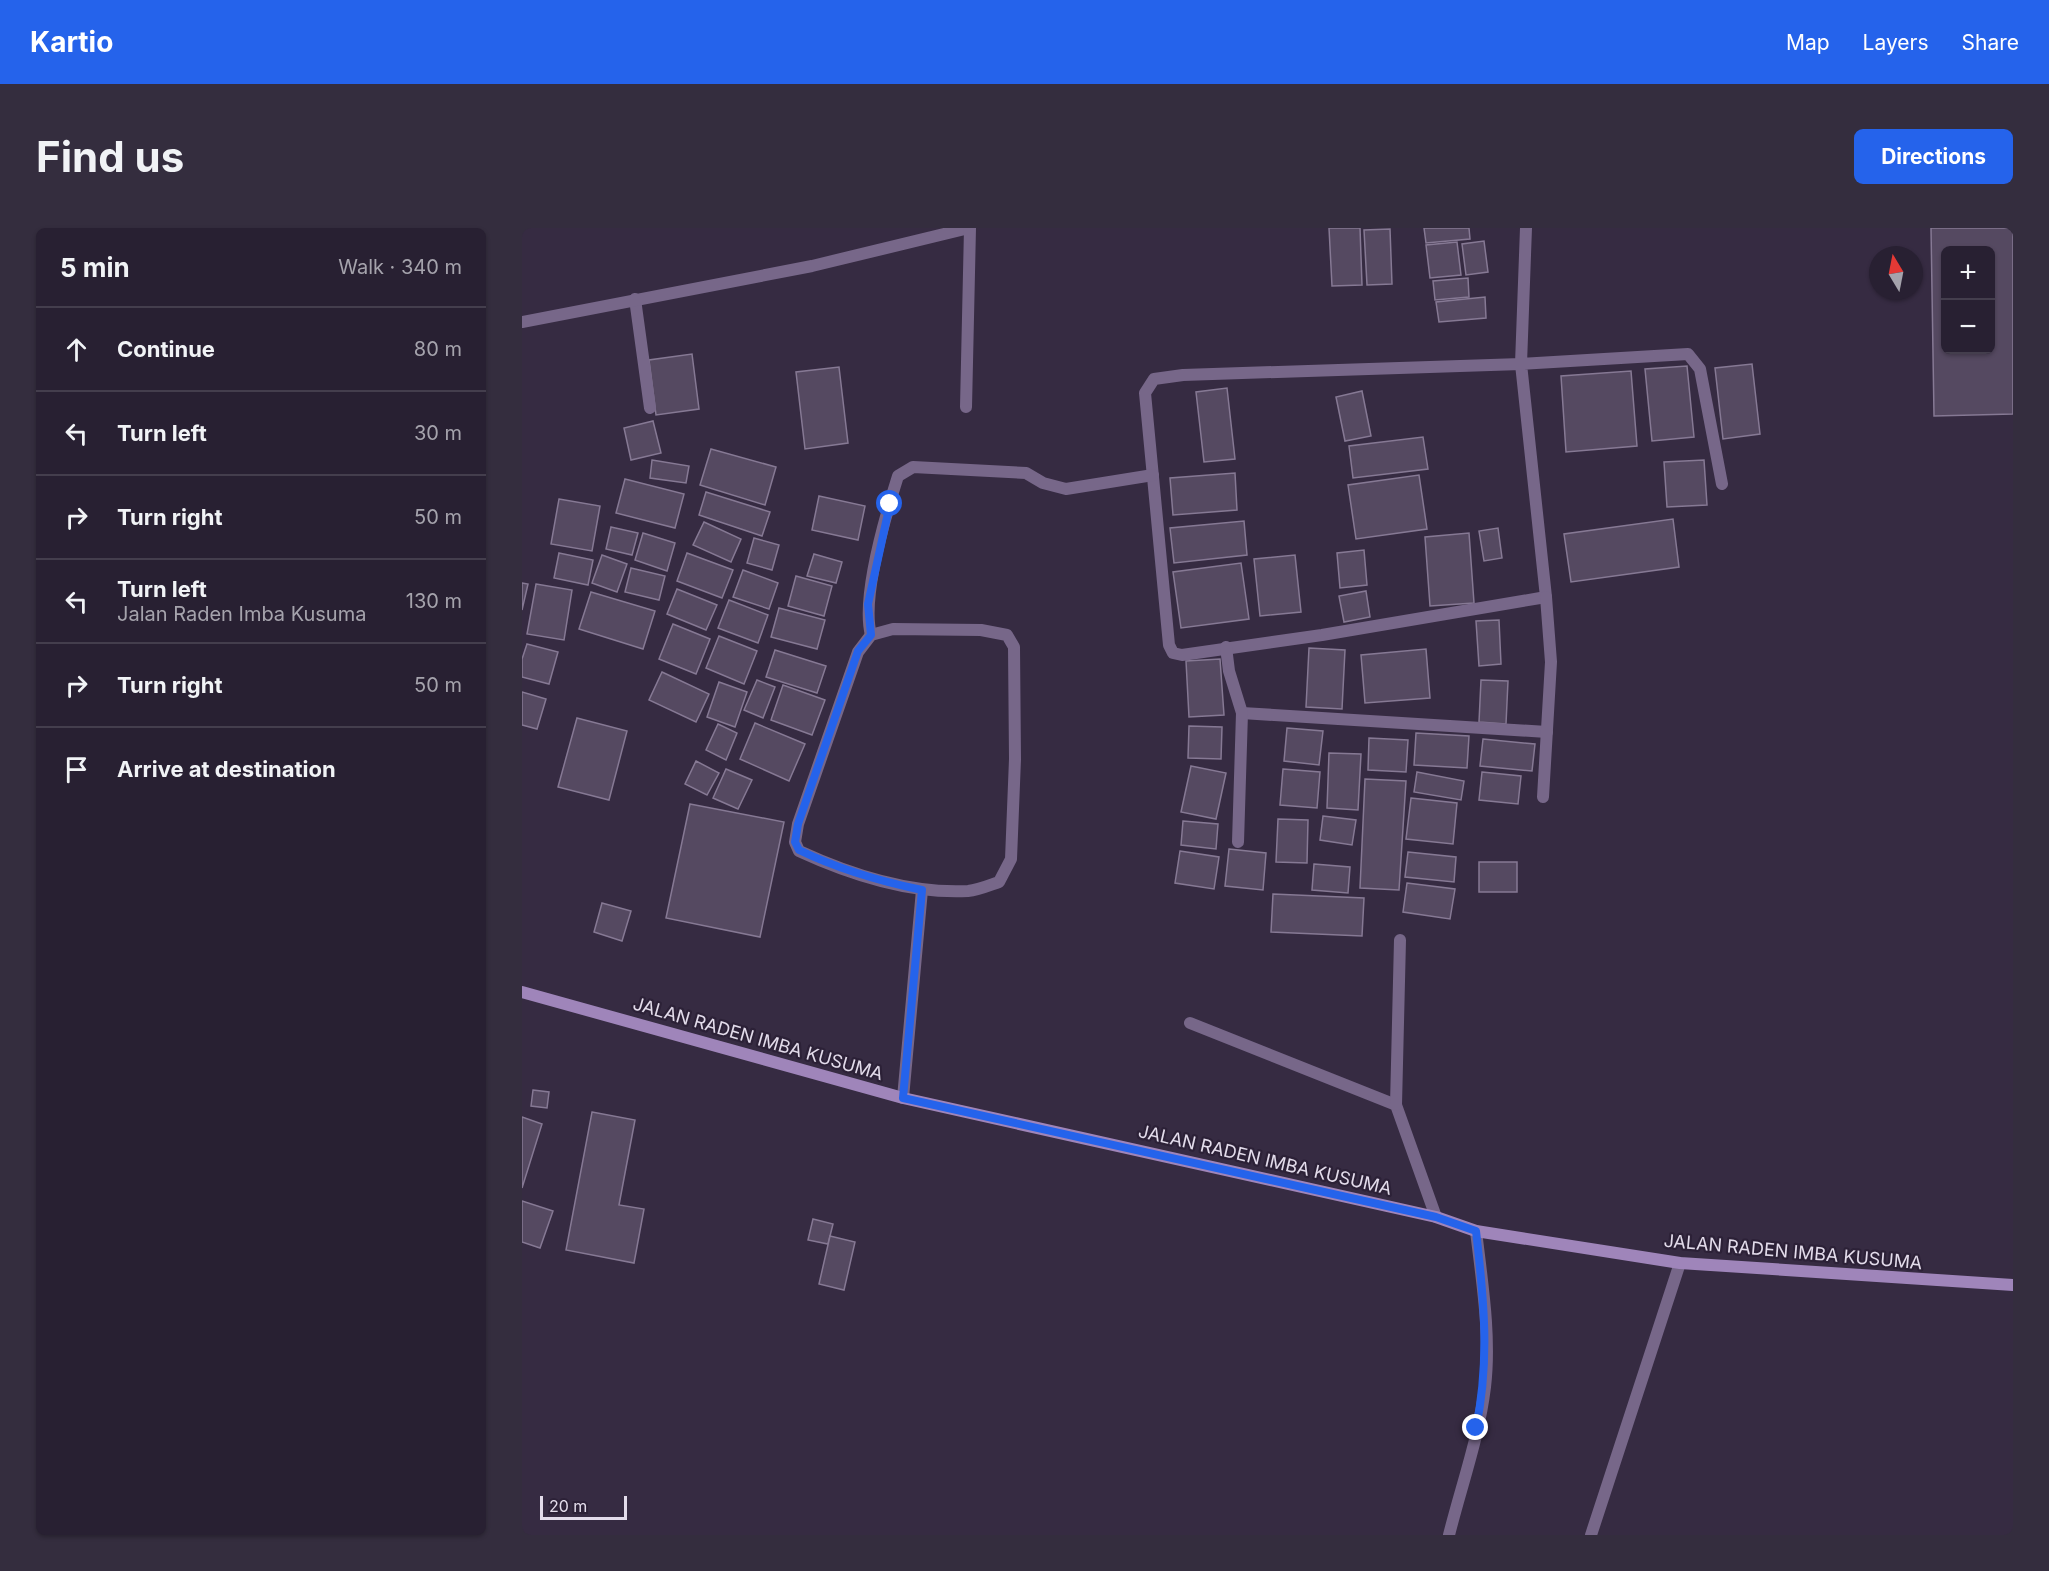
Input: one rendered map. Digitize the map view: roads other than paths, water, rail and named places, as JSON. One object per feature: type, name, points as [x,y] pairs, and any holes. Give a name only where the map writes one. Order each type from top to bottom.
[{"type":"street","points":[[522,322],[812,266],[969,228],[966,407]]},
{"type":"street","points":[[1526,228],[1521,364],[1551,662],[1543,797]]},
{"type":"street","points":[[635,299],[650,408]]},
{"type":"street","points":[[1546,597],[1322,635],[1182,655],[1173,653],[1169,645],[1145,393],[1154,379],[1183,375],[1521,364],[1688,354],[1700,369],[1722,484]]},
{"type":"street","points":[[871,635],[868,604],[890,504],[898,476],[913,467],[1026,473],[1043,483],[1066,489],[1153,476]]},
{"type":"street","points":[[893,629],[981,630],[1007,634],[1014,647],[1015,759],[1011,859],[999,882],[970,891],[922,890],[893,884],[831,864],[799,850],[795,842],[798,824],[858,651],[871,635],[893,629]]},
{"type":"street","points":[[1226,647],[1229,671],[1242,713],[1238,842]]},
{"type":"street","points":[[1242,713],[1547,732]]},
{"type":"street","points":[[903,1098],[922,890]]},
{"type":"street","points":[[1400,940],[1396,1105],[1436,1217]]},
{"type":"street","name":"JALAN RADEN IMBA KUSUMA","points":[[522,992],[903,1098],[1436,1217],[1476,1231],[1680,1263],[2013,1285]]},
{"type":"street","points":[[1190,1023],[1396,1105]]},
{"type":"street","points":[[1449,1535],[1485,1388],[1484,1310],[1476,1231]]},
{"type":"street","points":[[1591,1535],[1680,1263]]}]
